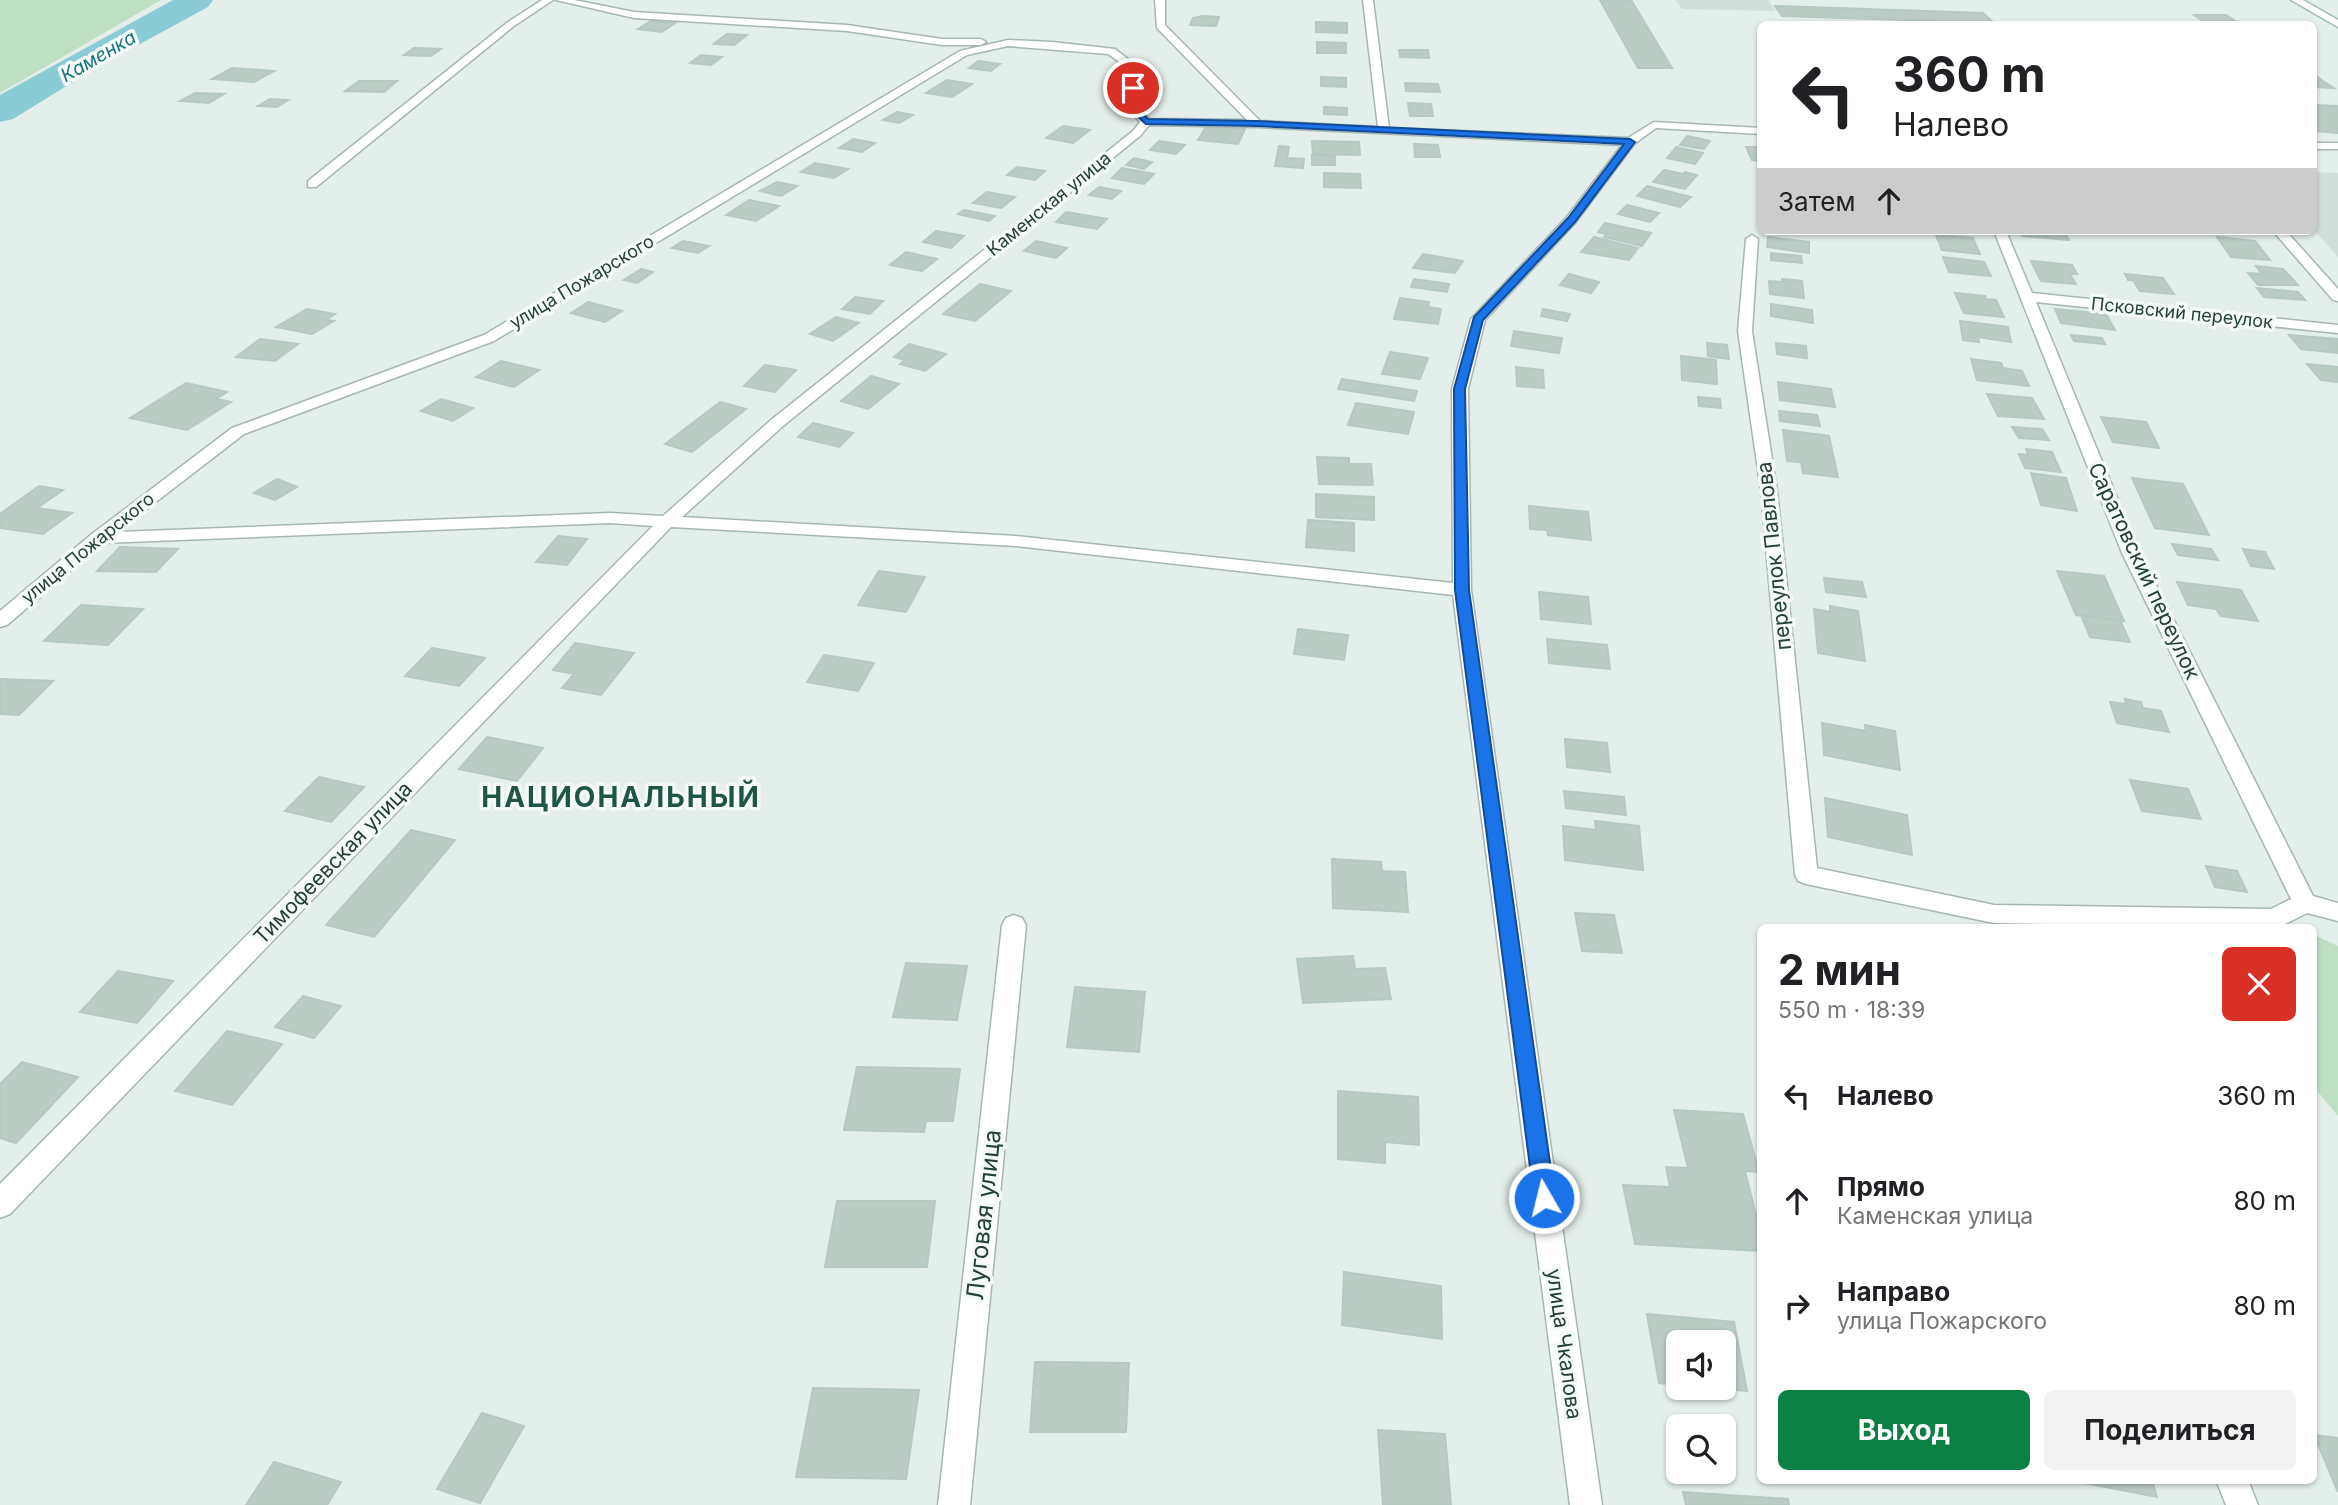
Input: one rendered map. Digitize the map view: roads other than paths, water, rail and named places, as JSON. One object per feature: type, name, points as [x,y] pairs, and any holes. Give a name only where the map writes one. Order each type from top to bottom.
[{"type":"street","points":[[312,184],[511,24],[548,0]]},
{"type":"street","points":[[561,0],[634,15],[847,28],[942,41],[1008,43]]},
{"type":"street","points":[[1160,0],[1160,26],[1257,124]]},
{"type":"street","points":[[1368,0],[1384,131]]},
{"type":"street","points":[[2296,0],[2338,24]]},
{"type":"street","name":"улица Пожарского","points":[[0,621],[98,538],[238,431],[489,338],[964,53],[1008,43],[1111,51],[1133,67],[1133,109],[1146,122]]},
{"type":"street","points":[[1146,122],[1257,124],[1630,142]]},
{"type":"street","name":"Каменская улица","points":[[666,522],[777,423],[1137,133],[1146,122]]},
{"type":"street","name":"улица Чкалова","points":[[1586,1505],[1462,590],[1460,389],[1478,319],[1571,220],[1630,142],[1654,125],[1757,131]]},
{"type":"street","points":[[2317,146],[2338,146]]},
{"type":"street","name":"Саратовский переулок","points":[[2002,235],[2131,553],[2305,903]]},
{"type":"street","points":[[2283,235],[2338,297]]},
{"type":"street","name":"переулок Павлова","points":[[1752,239],[1745,331],[1769,491],[1805,875],[1997,921]]},
{"type":"street","name":"Псковский переулок","points":[[2026,297],[2338,329]]},
{"type":"street","points":[[98,538],[597,519],[1016,541],[1462,590]]},
{"type":"street","name":"Тимофеевская улица","points":[[0,1204],[666,522]]},
{"type":"street","points":[[1997,921],[2274,919],[2305,903],[2338,912]]},
{"type":"street","name":"Луговая улица","points":[[954,1505],[1014,925]]},
{"type":"street","points":[[2234,1484],[2242,1505]]},
{"type":"waterway","name":"Каменка","points":[[0,111],[82,62],[197,0]]},
{"type":"district","name":"НАЦИОНАЛЬНЫЙ","points":[[621,797]]}]
